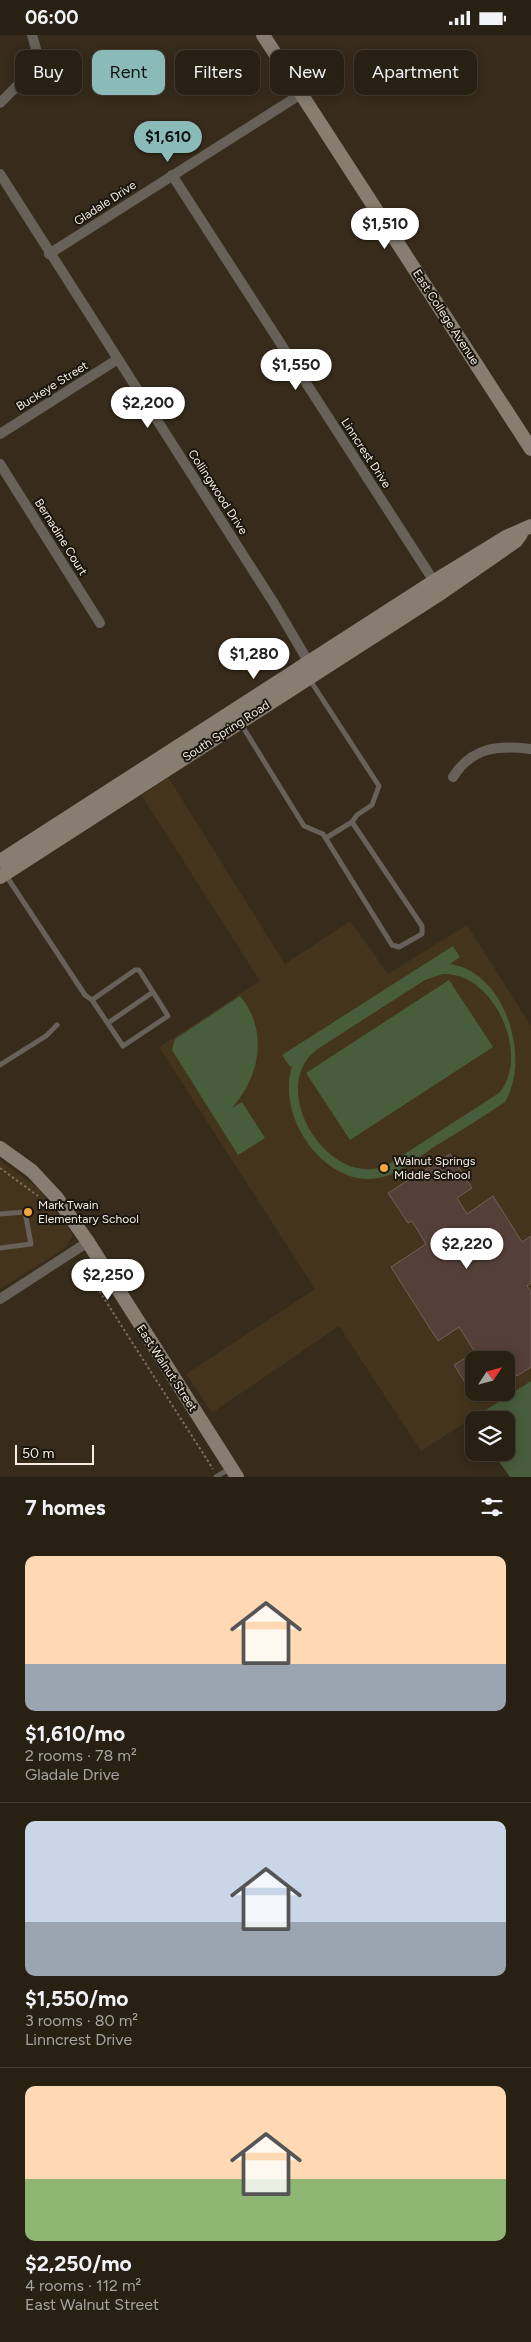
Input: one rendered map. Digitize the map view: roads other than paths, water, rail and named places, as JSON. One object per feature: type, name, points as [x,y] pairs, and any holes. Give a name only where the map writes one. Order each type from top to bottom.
[{"type":"main road","name":"East College Avenue","points":[[263,35],[273,50]]},
{"type":"main road","name":"East College Avenue","points":[[302,95],[531,449]]},
{"type":"main road","name":"South Spring Road","points":[[1,873],[437,587],[516,541],[527,528]]},
{"type":"main road","name":"South Spring Road","points":[[0,861],[240,716]]},
{"type":"main road","name":"East Walnut Street","points":[[0,1149],[20,1162],[43,1182],[88,1242],[234,1472]]},
{"type":"street","points":[[32,35],[36,50]]},
{"type":"street","points":[[0,103],[15,88]]},
{"type":"street","name":"Gladale Drive","points":[[49,254],[299,95]]},
{"type":"street","name":"Collingwood Drive","points":[[0,175],[275,605],[311,671]]},
{"type":"street","name":"Linncrest Drive","points":[[172,175],[437,587]]},
{"type":"street","name":"Buckeye Street","points":[[0,434],[118,359]]},
{"type":"street","name":"Bernadine Court","points":[[0,464],[100,623]]},
{"type":"street","points":[[453,777],[461,765],[478,752],[513,747],[531,749]]},
{"type":"street","points":[[0,1299],[88,1242]]},
{"type":"lane","points":[[311,671],[378,786],[372,805],[357,815],[352,822],[326,838]]},
{"type":"lane","points":[[240,716],[304,826],[323,834],[392,945],[399,947],[422,934],[422,926],[352,822]]},
{"type":"lane","points":[[1,873],[85,995],[92,999],[122,1045],[126,1046],[168,1017],[137,970],[92,999]]},
{"type":"lane","points":[[108,1023],[152,992]]},
{"type":"lane","points":[[0,1065],[46,1036],[57,1025]]},
{"type":"lane","points":[[0,1214],[25,1212],[30,1244],[0,1248]]},
{"type":"lane","points":[[217,1477],[234,1472]]},
{"type":"place","name":"Walnut Springs Middle School","points":[[384,1168]]},
{"type":"place","name":"Mark Twain Elementary School","points":[[28,1212]]}]
